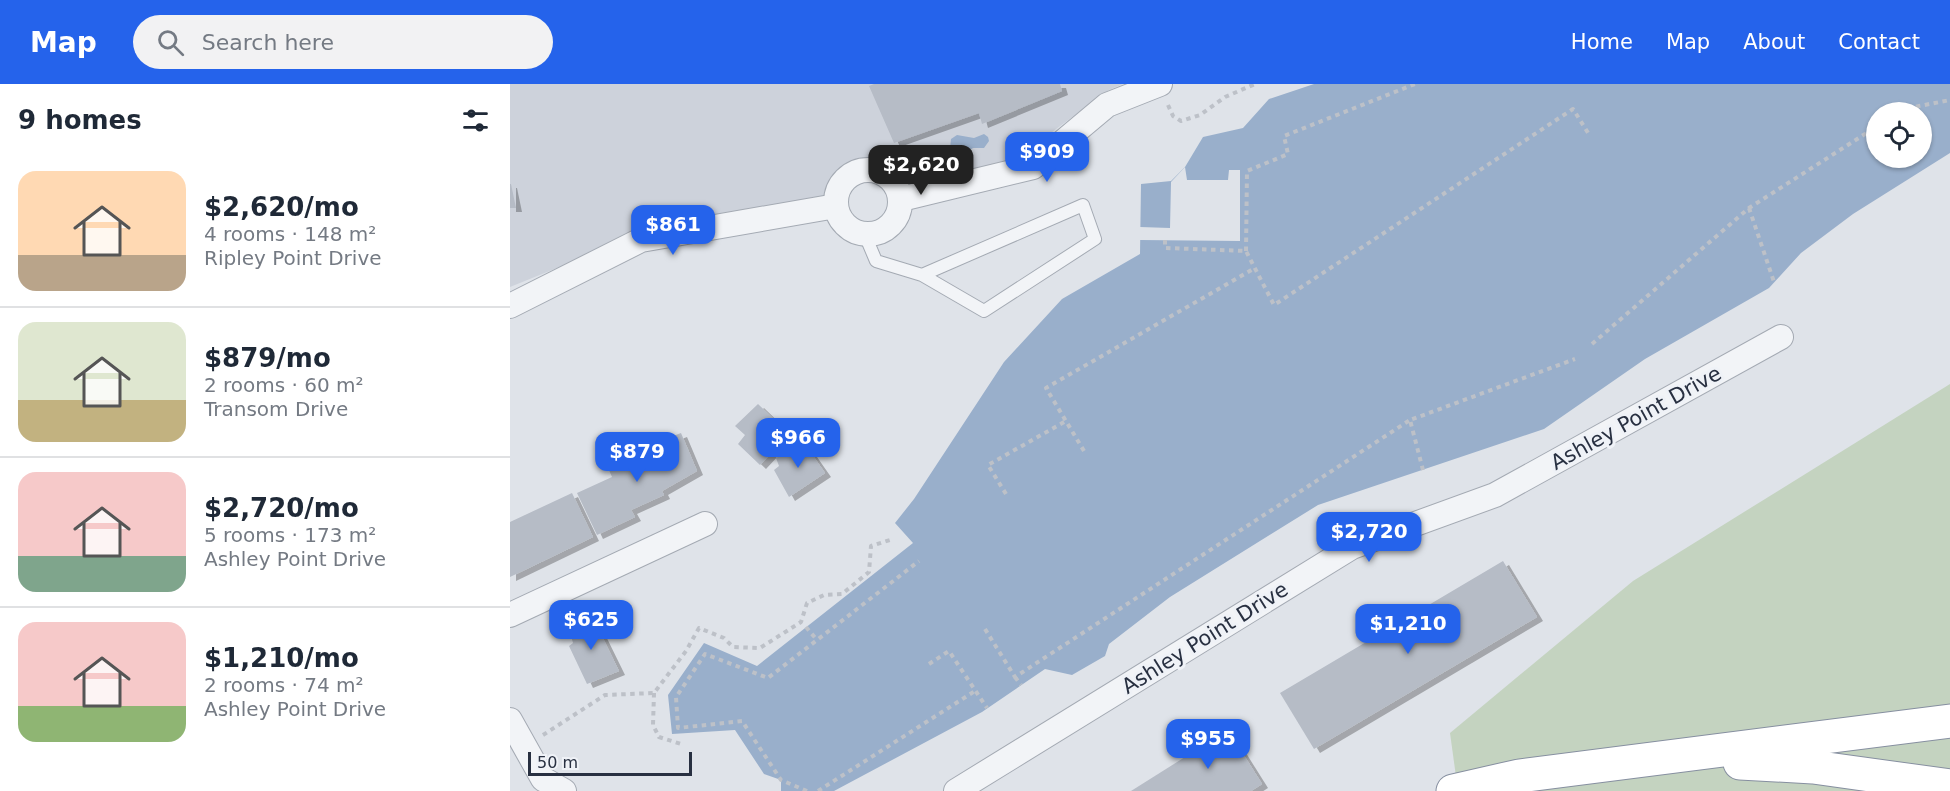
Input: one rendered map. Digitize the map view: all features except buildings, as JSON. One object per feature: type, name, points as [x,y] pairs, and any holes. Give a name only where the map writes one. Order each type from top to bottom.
[{"type":"highway","points":[[1453,791],[1519,776],[1950,721]]},
{"type":"highway","points":[[1595,766],[1730,762],[1812,767],[1950,786]]},
{"type":"street","points":[[901,199],[1033,167],[1107,105],[1162,90]]},
{"type":"street","points":[[864,170],[881,172],[894,183],[901,199],[897,217],[884,231],[865,235],[851,230],[841,220],[836,206],[838,189],[848,176],[864,170]]},
{"type":"street","points":[[510,306],[641,240],[836,206]]},
{"type":"street","name":"Ashley Point Drive","points":[[956,791],[1352,547],[1495,495],[1781,337]]},
{"type":"street","points":[[510,615],[705,524]]},
{"type":"street","points":[[510,720],[548,787]]},
{"type":"lane","points":[[865,235],[876,261],[922,275],[984,311],[1095,238],[1083,205],[922,275]]},
{"type":"path","points":[[1162,90],[1173,116],[1181,121],[1200,115],[1226,97],[1255,84]]},
{"type":"path","points":[[1415,84],[1284,136],[1288,154],[1247,171],[1246,250],[1274,305],[1573,109],[1590,136]]},
{"type":"path","points":[[1932,104],[1950,100]]},
{"type":"path","points":[[1592,344],[1749,208],[1866,133]]},
{"type":"path","points":[[1749,208],[1774,282]]},
{"type":"path","points":[[1165,240],[1165,248],[1246,250]]},
{"type":"path","points":[[1084,451],[1046,388],[1255,268]]},
{"type":"path","points":[[1015,677],[1410,420],[1575,359]]},
{"type":"path","points":[[1410,420],[1423,470]]},
{"type":"path","points":[[1006,494],[988,465],[1066,421]]},
{"type":"path","points":[[681,744],[659,737],[653,725],[654,693],[686,651],[699,628],[724,638],[733,647],[760,648],[801,622],[807,603],[824,595],[842,594],[869,572],[871,546],[890,540]]},
{"type":"path","points":[[807,791],[781,780],[742,721],[678,728],[676,698],[705,654],[768,678],[919,561]]},
{"type":"path","points":[[806,627],[817,640]]},
{"type":"path","points":[[985,629],[1021,686]]},
{"type":"path","points":[[929,664],[949,651],[987,708]]},
{"type":"path","points":[[818,791],[975,691]]},
{"type":"path","points":[[525,747],[605,694],[654,693]]},
{"type":"shaded area","points":[[510,84],[1123,84],[1109,90],[1014,163],[916,187],[900,177],[886,159],[845,168],[830,178],[823,199],[589,255],[510,287]]},
{"type":"green space","points":[[1950,384],[1950,791],[1458,791],[1450,733],[1633,581]]},
{"type":"water","points":[[1314,84],[1950,84],[1950,153],[1932,164],[1932,102],[1866,102],[1866,168],[1926,168],[1853,214],[1801,253],[1769,288],[1645,359],[1544,429],[1318,505],[1170,597],[1109,644],[1105,656],[1072,675],[1045,669],[982,712],[834,791],[781,791],[781,780],[764,774],[735,730],[672,734],[668,695],[704,643],[757,666],[913,543],[895,523],[914,499],[1004,362],[1062,299],[1140,254],[1141,184],[1171,181],[1185,167],[1203,137],[1243,128],[1269,99]]},
{"type":"water","points":[[984,134],[989,141],[984,148],[973,148],[961,155],[954,154],[950,149],[951,139],[957,135],[974,138]]},
{"type":"pier","points":[[1185,167],[1187,180],[1228,180],[1229,170],[1240,170],[1240,241],[1140,240],[1140,227],[1170,228],[1171,182]]}]
